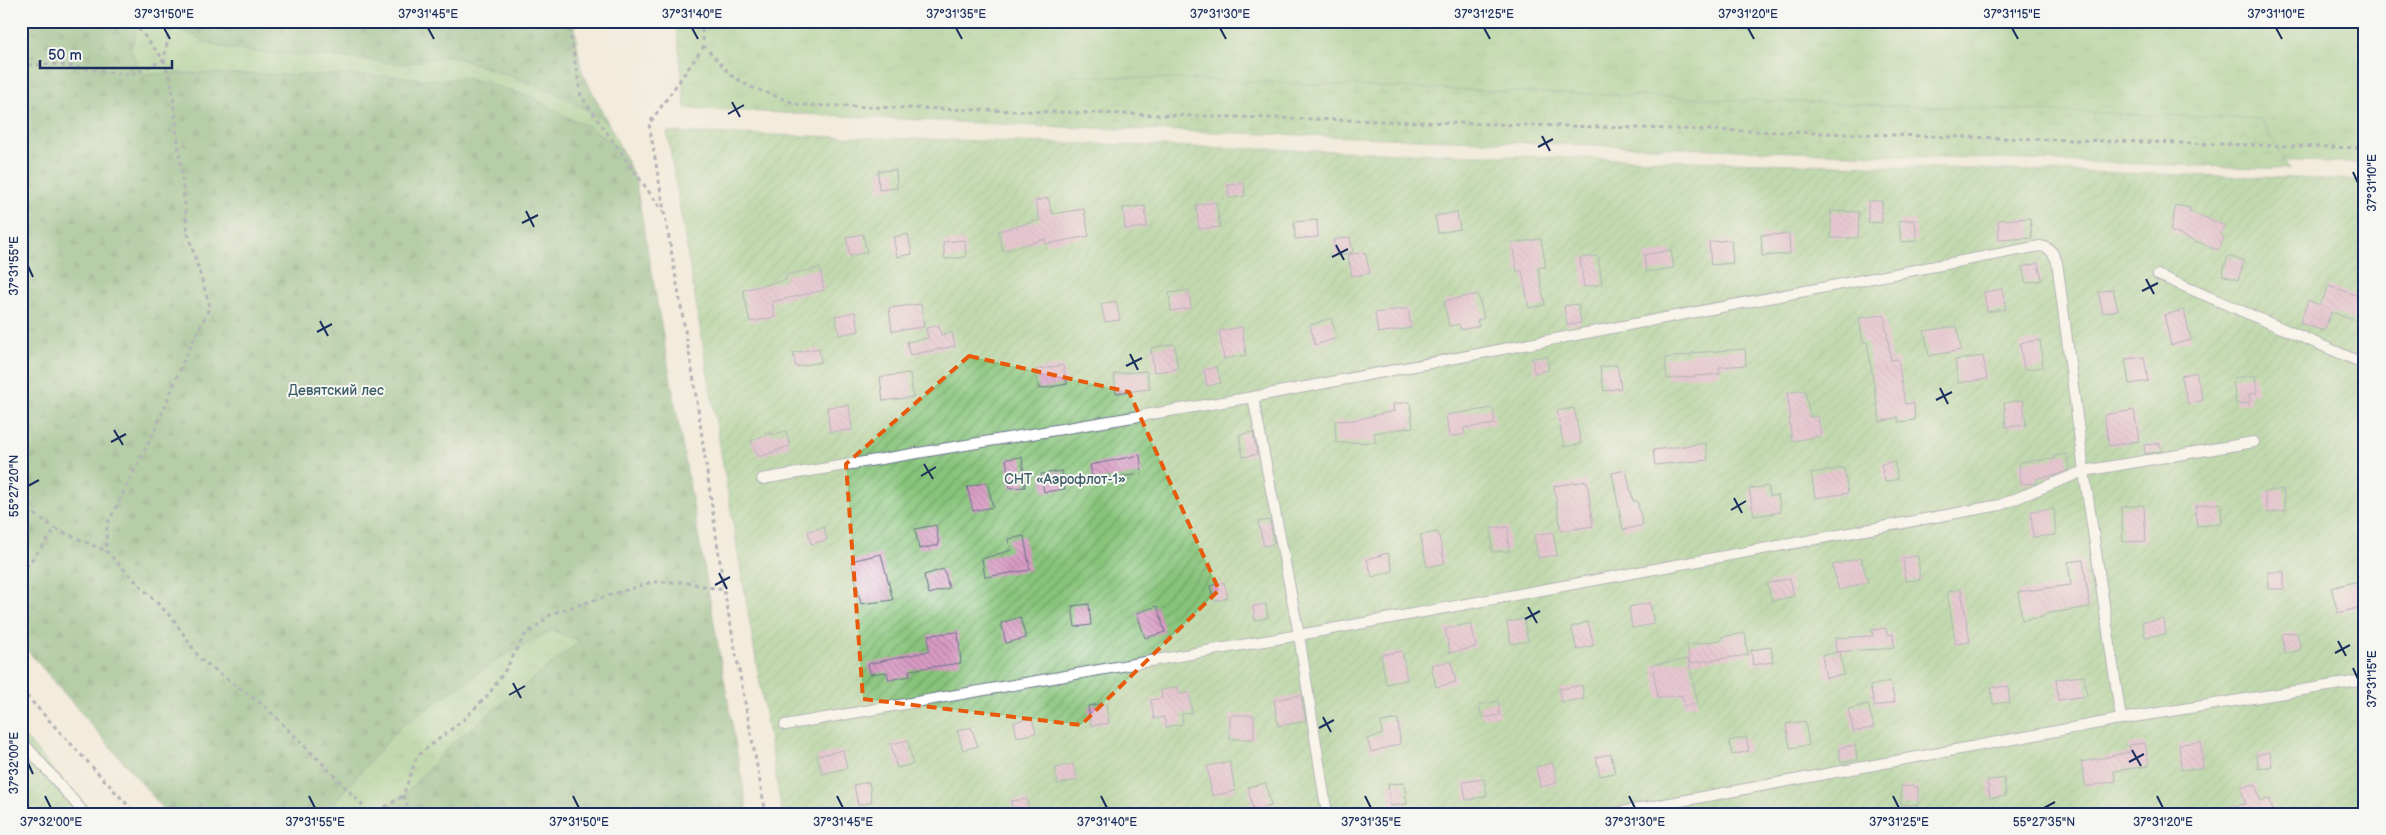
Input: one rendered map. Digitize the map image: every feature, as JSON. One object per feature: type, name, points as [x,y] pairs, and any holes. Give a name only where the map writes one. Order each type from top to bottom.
[{"type":"lane","points":[[762,479],[1253,397],[2040,246],[2048,248],[2053,253],[2056,262],[2084,471],[2121,719]]},
{"type":"lane","points":[[2158,275],[2365,364]]},
{"type":"lane","points":[[1253,397],[1299,635],[1327,814]]},
{"type":"lane","points":[[785,725],[1299,635],[2000,505],[2084,471],[2254,442]]},
{"type":"lane","points":[[1611,814],[2121,719],[2365,680]]},
{"type":"lane","points":[[21,740],[85,814]]},
{"type":"path","points":[[106,551],[107,525],[157,426],[185,357],[210,307],[188,234],[172,86],[164,60],[137,27],[136,21]]},
{"type":"path","points":[[164,60],[171,21]]},
{"type":"path","points":[[568,21],[581,96],[664,214]]},
{"type":"path","points":[[701,21],[704,46],[732,76],[751,88],[800,105],[2365,148]]},
{"type":"path","points":[[704,46],[649,124],[694,381],[724,590],[766,814]]},
{"type":"path","points":[[21,65],[53,64],[130,75],[164,60]]},
{"type":"path","points":[[21,505],[56,529],[106,551],[174,620],[200,659],[263,705],[324,764],[371,814]]},
{"type":"path","points":[[21,574],[56,529]]},
{"type":"path","points":[[411,814],[404,796],[417,756],[463,720],[489,694],[506,670],[524,636],[553,613],[652,582],[683,582],[724,590]]},
{"type":"path","points":[[21,690],[136,814]]},
{"type":"path","points":[[381,814],[386,807],[404,796]]},
{"type":"highlighted area","points":[[969,356],[1129,392],[1219,590],[1081,725],[863,699],[846,464]]},
{"type":"green space","name":"Девятский лес","points":[[21,21],[136,21],[137,27],[131,50],[141,74],[395,76],[433,80],[469,78],[534,98],[564,116],[590,127],[622,151],[635,178],[748,814],[381,814],[385,807],[403,796],[450,745],[580,641],[552,630],[503,656],[401,726],[336,800],[328,814],[168,814],[21,643]]},
{"type":"green space","points":[[136,21],[167,21],[211,45],[251,52],[328,56],[403,64],[448,55],[556,92],[608,123],[622,151],[590,127],[564,116],[534,98],[503,89],[395,76],[141,74],[131,50],[137,27]]},
{"type":"green space","points":[[167,21],[574,21],[581,69],[608,123],[556,92],[449,55],[403,64],[328,56],[251,52],[211,45]]},
{"type":"green space","points":[[676,21],[2365,21],[2365,163],[1036,126],[685,108]]},
{"type":"green space","points":[[1066,75],[2261,119],[2289,169],[1036,126]]},
{"type":"green space","name":"СНТ «Аэрофлот-1»","points":[[667,132],[2365,180],[2365,814],[782,814]]},
{"type":"green space","points":[[552,630],[581,641],[450,745],[403,796],[386,807],[381,814],[328,814],[336,800],[401,726],[503,656]]},
{"type":"green space","points":[[21,732],[91,814],[21,814]]},
{"type":"building","points":[[896,170],[897,188],[879,190],[878,171]]},
{"type":"building","points":[[1244,183],[1245,196],[1229,198],[1228,185]]},
{"type":"building","points":[[1048,198],[1052,214],[1084,209],[1089,236],[1046,244],[1045,239],[1003,251],[998,231],[1040,220],[1035,201]]},
{"type":"building","points":[[1868,201],[1882,201],[1882,223],[1868,222]]},
{"type":"building","points":[[1216,202],[1220,227],[1199,229],[1196,205]]},
{"type":"building","points":[[2176,205],[2190,208],[2189,211],[2224,225],[2220,235],[2224,237],[2218,250],[2170,231]]},
{"type":"building","points":[[1145,206],[1147,227],[1125,229],[1123,208]]},
{"type":"building","points":[[1831,211],[1859,212],[1858,238],[1831,238]]},
{"type":"building","points":[[1457,212],[1460,229],[1438,233],[1435,216]]},
{"type":"building","points":[[2030,218],[2032,238],[1999,240],[1998,220]]},
{"type":"building","points":[[1317,220],[1318,237],[1295,239],[1294,222]]},
{"type":"building","points":[[1915,220],[1917,241],[1901,242],[1899,221]]},
{"type":"building","points":[[863,234],[867,252],[850,256],[846,237]]},
{"type":"building","points":[[908,234],[912,254],[897,257],[893,237]]},
{"type":"building","points":[[1789,234],[1790,254],[1762,256],[1761,235]]},
{"type":"building","points":[[1350,237],[1353,252],[1336,256],[1333,240]]},
{"type":"building","points":[[1541,239],[1546,267],[1538,268],[1545,305],[1529,308],[1522,271],[1517,271],[1512,243]]},
{"type":"building","points":[[965,240],[966,257],[945,259],[943,242]]},
{"type":"building","points":[[1731,240],[1733,263],[1711,265],[1709,242]]},
{"type":"building","points":[[1671,250],[1674,268],[1646,272],[1644,255]]},
{"type":"building","points":[[1365,252],[1370,273],[1352,276],[1348,255]]},
{"type":"building","points":[[1598,256],[1602,284],[1584,287],[1580,258]]},
{"type":"building","points":[[2228,256],[2244,261],[2238,280],[2222,275]]},
{"type":"building","points":[[2038,263],[2042,280],[2026,283],[2022,267]]},
{"type":"building","points":[[820,268],[824,290],[772,302],[775,317],[750,322],[743,290],[786,280],[785,275]]},
{"type":"building","points":[[2329,286],[2365,298],[2365,324],[2331,312],[2324,331],[2300,323],[2308,300],[2320,305]]},
{"type":"building","points":[[2002,289],[2006,309],[1987,312],[1984,292]]},
{"type":"building","points":[[2113,289],[2118,310],[2103,313],[2098,292]]},
{"type":"building","points":[[1189,290],[1191,308],[1171,311],[1169,293]]},
{"type":"building","points":[[1478,294],[1484,318],[1477,320],[1479,326],[1461,330],[1459,324],[1449,326],[1444,301]]},
{"type":"building","points":[[1116,301],[1120,320],[1105,322],[1101,304]]},
{"type":"building","points":[[921,304],[924,327],[892,331],[889,308]]},
{"type":"building","points":[[1578,304],[1581,323],[1567,325],[1564,306]]},
{"type":"building","points":[[1408,308],[1411,328],[1378,333],[1375,313]]},
{"type":"building","points":[[2184,310],[2191,340],[2171,345],[2164,315]]},
{"type":"building","points":[[855,312],[859,331],[839,335],[835,316]]},
{"type":"building","points":[[1884,315],[1891,360],[1898,359],[1905,404],[1914,403],[1915,420],[1898,422],[1898,417],[1880,422],[1867,342],[1863,342],[1859,318]]},
{"type":"building","points":[[1331,318],[1337,338],[1315,345],[1310,325]]},
{"type":"building","points":[[939,325],[941,335],[952,332],[955,346],[910,355],[907,342],[928,338],[926,328]]},
{"type":"building","points":[[1957,326],[1961,350],[1929,356],[1924,331]]},
{"type":"building","points":[[1242,327],[1246,355],[1224,359],[1219,331]]},
{"type":"building","points":[[2040,340],[2043,367],[2024,370],[2020,343]]},
{"type":"building","points":[[1174,344],[1178,369],[1154,372],[1151,348]]},
{"type":"building","points":[[819,348],[821,362],[796,367],[793,353]]},
{"type":"building","points":[[1745,349],[1746,365],[1719,367],[1720,374],[1667,379],[1665,358],[1691,355],[1691,353]]},
{"type":"building","points":[[1547,356],[1549,370],[1534,373],[1532,358]]},
{"type":"building","points":[[1983,356],[1987,379],[1958,383],[1955,360]]},
{"type":"building","points":[[2144,357],[2148,381],[2129,384],[2125,359]]},
{"type":"building","points":[[1063,365],[1067,384],[1039,389],[1035,370]]},
{"type":"building","points":[[1617,365],[1621,388],[1604,391],[1600,367]]},
{"type":"building","points":[[1217,367],[1221,383],[1207,386],[1204,370]]},
{"type":"building","points":[[1146,371],[1150,389],[1116,393],[1114,374]]},
{"type":"building","points":[[2196,372],[2203,400],[2188,404],[2181,376]]},
{"type":"building","points":[[910,373],[913,397],[883,401],[880,377]]},
{"type":"building","points":[[2255,375],[2257,393],[2249,394],[2250,403],[2236,404],[2233,378]]},
{"type":"building","points":[[1805,390],[1810,417],[1818,416],[1821,436],[1792,441],[1787,393]]},
{"type":"building","points":[[2023,400],[2026,425],[2006,427],[2004,403]]},
{"type":"building","points":[[1410,402],[1413,427],[1374,433],[1376,442],[1336,443],[1335,421],[1354,420],[1394,411],[1393,404]]},
{"type":"building","points":[[849,405],[852,430],[830,432],[827,407]]},
{"type":"building","points":[[1493,408],[1495,424],[1464,428],[1465,434],[1449,437],[1446,415]]},
{"type":"building","points":[[1574,408],[1581,444],[1564,447],[1557,411]]},
{"type":"building","points":[[2134,410],[2139,441],[2109,446],[2104,415]]},
{"type":"building","points":[[786,431],[790,446],[759,457],[751,441],[771,432],[772,435]]},
{"type":"building","points":[[1253,432],[1257,454],[1243,457],[1239,435]]},
{"type":"building","points":[[1706,443],[1708,460],[1655,465],[1653,450]]},
{"type":"building","points":[[2160,443],[2162,451],[2145,454],[2144,445]]},
{"type":"building","points":[[2067,454],[2069,470],[2054,476],[2037,478],[2037,483],[2021,484],[2019,462],[2054,459],[2053,456]]},
{"type":"building","points":[[1140,455],[1142,474],[1093,480],[1090,465]]},
{"type":"building","points":[[1022,457],[1025,487],[1010,488],[1006,459]]},
{"type":"building","points":[[1894,461],[1898,479],[1885,482],[1881,464]]},
{"type":"building","points":[[1844,468],[1848,493],[1815,498],[1811,473]]},
{"type":"building","points":[[1626,470],[1633,501],[1637,501],[1643,525],[1623,530],[1612,473]]},
{"type":"building","points":[[1062,471],[1065,489],[1044,492],[1041,474]]},
{"type":"building","points":[[1587,481],[1593,526],[1561,531],[1554,486]]},
{"type":"building","points":[[987,482],[993,507],[973,511],[967,487]]},
{"type":"building","points":[[1768,486],[1770,496],[1778,495],[1781,512],[1754,516],[1749,489]]},
{"type":"building","points":[[2283,489],[2286,510],[2268,513],[2264,492]]},
{"type":"building","points":[[2221,503],[2222,524],[2197,526],[2195,506]]},
{"type":"building","points":[[2144,505],[2146,541],[2123,542],[2121,507]]},
{"type":"building","points":[[2054,509],[2056,535],[2033,537],[2031,511]]},
{"type":"building","points":[[1270,520],[1274,544],[1264,546],[1258,522]]},
{"type":"building","points":[[936,525],[939,545],[919,549],[915,529]]},
{"type":"building","points":[[824,527],[827,540],[811,544],[808,531]]},
{"type":"building","points":[[1508,527],[1509,551],[1492,552],[1491,528]]},
{"type":"building","points":[[1438,532],[1445,563],[1427,567],[1420,535]]},
{"type":"building","points":[[1553,532],[1557,555],[1538,558],[1534,535]]},
{"type":"building","points":[[1024,536],[1030,570],[985,577],[982,559],[1011,550],[1008,539]]},
{"type":"building","points":[[1388,553],[1393,571],[1372,577],[1367,559]]},
{"type":"building","points":[[881,554],[893,600],[861,604],[851,561]]},
{"type":"building","points":[[1918,556],[1920,580],[1905,581],[1903,558]]},
{"type":"building","points":[[1861,558],[1868,582],[1839,590],[1832,565]]},
{"type":"building","points":[[2083,560],[2090,607],[2043,614],[2043,617],[2022,620],[2018,592],[2071,585],[2068,562]]},
{"type":"building","points":[[944,569],[949,588],[929,594],[924,575]]},
{"type":"building","points":[[2268,572],[2284,572],[2284,589],[2268,589]]},
{"type":"building","points":[[1790,578],[1794,596],[1772,601],[1767,584]]},
{"type":"building","points":[[2365,579],[2365,606],[2338,613],[2331,588]]},
{"type":"building","points":[[1224,582],[1228,598],[1214,601],[1210,586]]},
{"type":"building","points":[[1961,589],[1970,642],[1956,644],[1947,592]]},
{"type":"building","points":[[1650,603],[1654,624],[1632,628],[1629,607]]},
{"type":"building","points":[[1089,604],[1091,625],[1075,627],[1072,606]]},
{"type":"building","points":[[1266,604],[1268,618],[1255,620],[1253,606]]},
{"type":"building","points":[[1157,606],[1165,632],[1145,638],[1137,613]]},
{"type":"building","points":[[1020,617],[1026,638],[1006,643],[1001,623]]},
{"type":"building","points":[[1524,619],[1528,641],[1511,644],[1507,622]]},
{"type":"building","points":[[2164,619],[2166,634],[2145,637],[2142,622]]},
{"type":"building","points":[[1588,622],[1594,645],[1577,650],[1571,627]]},
{"type":"building","points":[[1471,623],[1476,647],[1450,653],[1445,629]]},
{"type":"building","points":[[1886,628],[1887,635],[1893,634],[1894,647],[1836,652],[1835,638],[1873,636],[1872,630]]},
{"type":"building","points":[[958,632],[961,663],[909,670],[910,676],[889,680],[887,672],[870,674],[868,664],[929,651],[928,635]]},
{"type":"building","points":[[2297,632],[2301,650],[2285,654],[2282,634]]},
{"type":"building","points":[[1745,633],[1748,655],[1690,663],[1687,645],[1722,640],[1721,637]]},
{"type":"building","points":[[1771,647],[1773,662],[1753,665],[1751,650]]},
{"type":"building","points":[[1402,651],[1407,680],[1386,684],[1381,655]]},
{"type":"building","points":[[1840,652],[1844,675],[1826,678],[1822,655]]},
{"type":"building","points":[[1688,659],[1698,704],[1684,706],[1682,695],[1658,698],[1652,665]]},
{"type":"building","points":[[1451,661],[1456,682],[1436,687],[1431,665]]},
{"type":"building","points":[[2084,676],[2087,696],[2058,700],[2056,679]]},
{"type":"building","points":[[1890,681],[1895,702],[1875,707],[1870,686]]},
{"type":"building","points":[[1582,685],[1584,699],[1561,702],[1559,689]]},
{"type":"building","points":[[2008,686],[2010,702],[1993,704],[1991,688]]},
{"type":"building","points":[[1178,687],[1179,694],[1189,693],[1192,713],[1182,714],[1183,724],[1166,727],[1164,717],[1154,719],[1151,700],[1162,698],[1161,690]]},
{"type":"building","points":[[1301,695],[1306,721],[1278,726],[1274,700]]},
{"type":"building","points":[[1498,701],[1500,715],[1482,718],[1479,705]]},
{"type":"building","points":[[1106,703],[1109,723],[1091,726],[1088,706]]},
{"type":"building","points":[[1868,704],[1874,727],[1854,732],[1848,709]]},
{"type":"building","points":[[1230,715],[1254,715],[1254,739],[1230,739]]},
{"type":"building","points":[[1032,718],[1036,733],[1017,737],[1014,722]]},
{"type":"building","points":[[1398,719],[1400,744],[1371,752],[1367,739],[1382,734],[1381,722]]},
{"type":"building","points":[[1805,721],[1809,745],[1790,748],[1786,724]]},
{"type":"building","points":[[971,727],[978,746],[963,750],[957,731]]},
{"type":"building","points":[[1746,737],[1749,751],[1732,755],[1729,741]]},
{"type":"building","points":[[908,740],[913,764],[897,768],[891,744]]},
{"type":"building","points":[[2201,742],[2203,768],[2181,770],[2179,744]]},
{"type":"building","points":[[2145,743],[2149,766],[2114,771],[2116,781],[2086,787],[2081,762],[2130,752],[2129,745]]},
{"type":"building","points":[[1855,745],[1857,760],[1841,763],[1839,748]]},
{"type":"building","points":[[843,750],[847,768],[822,774],[817,756]]},
{"type":"building","points":[[2270,752],[2272,766],[2259,769],[2256,755]]},
{"type":"building","points":[[1611,754],[1615,773],[1600,776],[1596,757]]},
{"type":"building","points":[[1230,762],[1235,791],[1212,796],[1207,766]]},
{"type":"building","points":[[1553,763],[1557,783],[1540,787],[1536,767]]},
{"type":"building","points":[[1073,764],[1077,780],[1058,784],[1055,768]]},
{"type":"building","points":[[2004,778],[2006,796],[1990,798],[1987,781]]},
{"type":"building","points":[[1484,779],[1487,796],[1466,800],[1463,782]]},
{"type":"building","points":[[869,782],[872,802],[858,805],[854,785]]},
{"type":"building","points":[[1266,783],[1271,806],[1253,810],[1248,787]]},
{"type":"building","points":[[1404,783],[1407,804],[1390,806],[1388,784]]},
{"type":"building","points":[[2256,784],[2260,801],[2270,799],[2273,812],[2229,814],[2228,807],[2245,804],[2241,787]]},
{"type":"building","points":[[1901,786],[1918,787],[1918,805],[1901,805]]},
{"type":"building","points":[[1027,799],[1029,814],[1013,814],[1011,801]]}]
